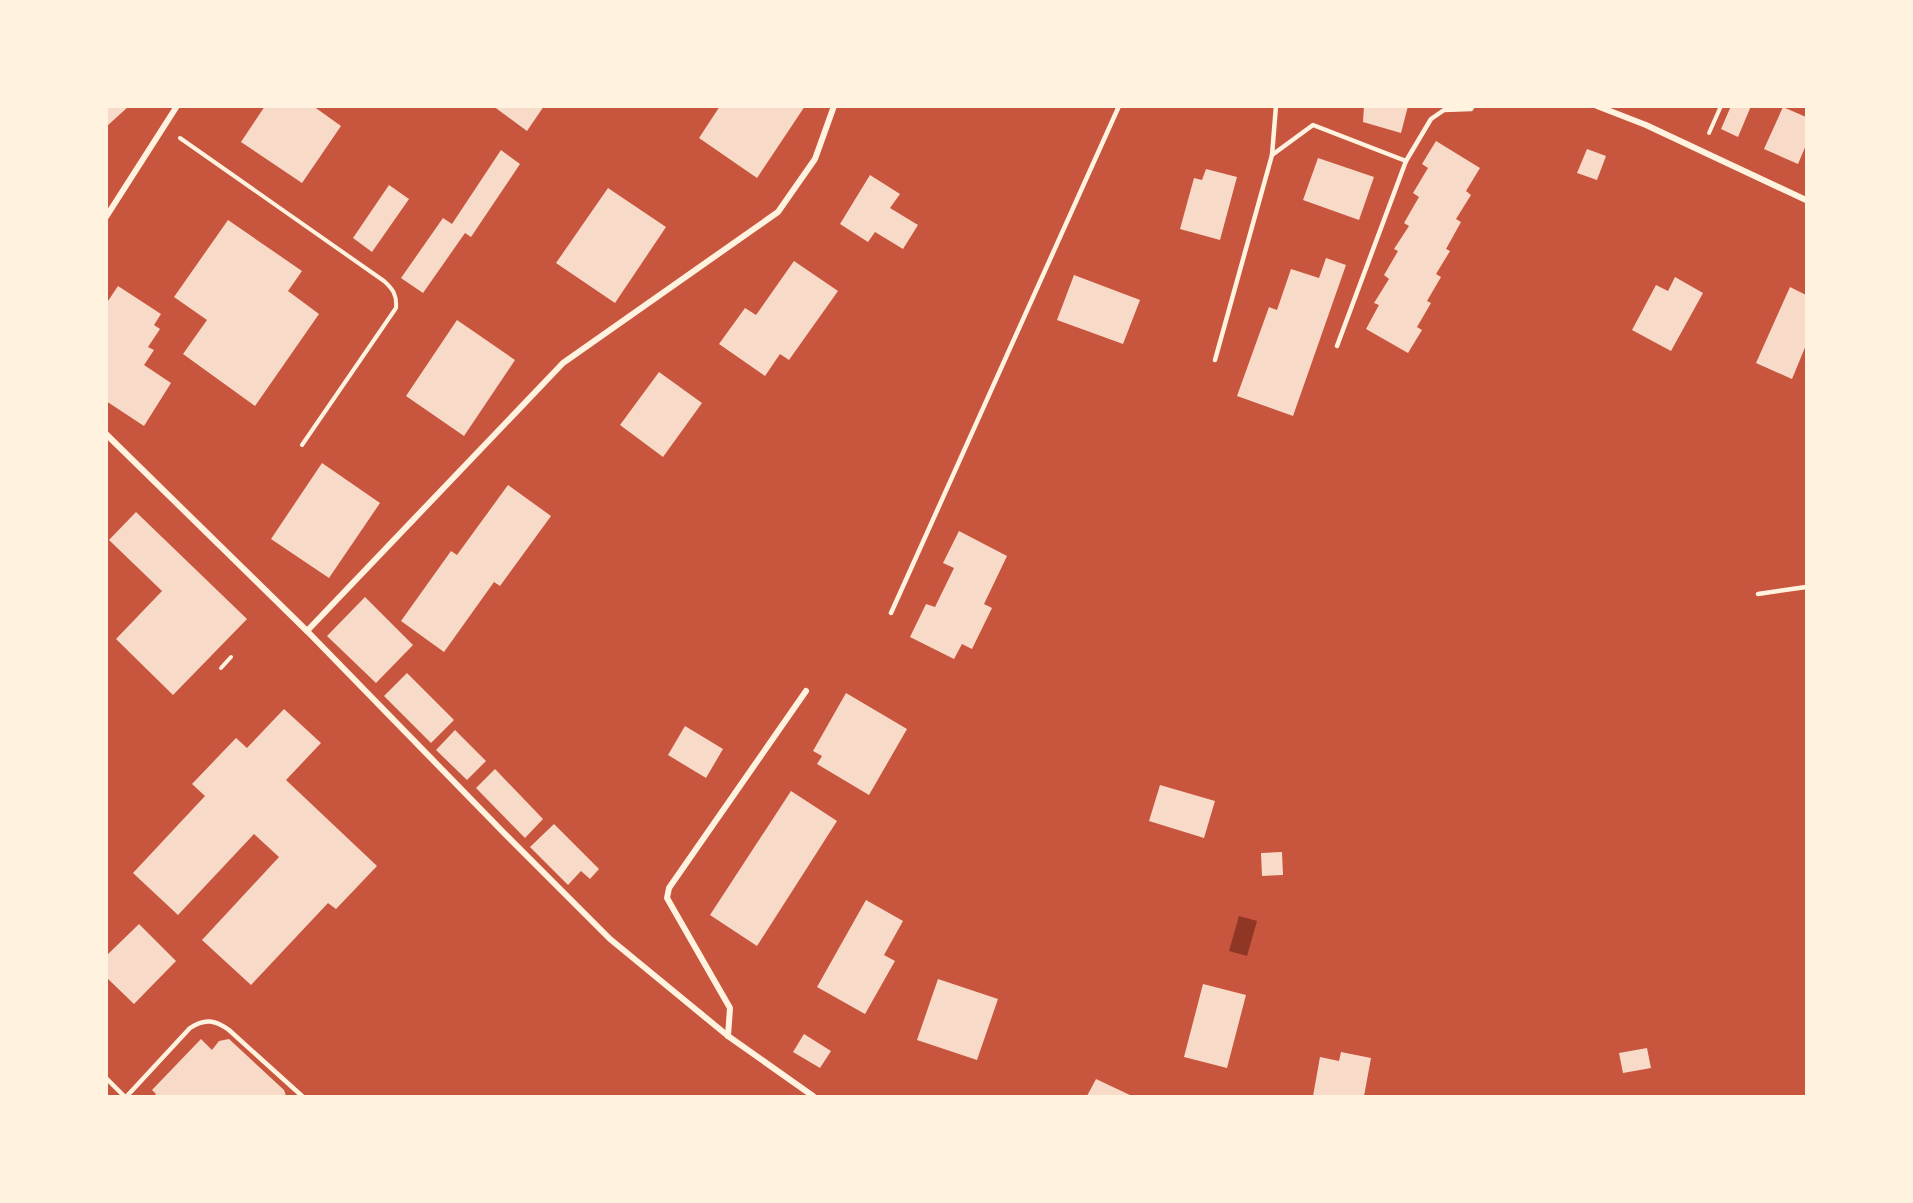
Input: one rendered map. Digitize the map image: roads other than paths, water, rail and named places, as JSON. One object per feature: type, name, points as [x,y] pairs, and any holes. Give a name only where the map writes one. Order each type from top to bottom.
[{"type":"street","points":[[106,217],[177,106]]},
{"type":"street","points":[[307,631],[563,363],[778,212],[815,159],[834,106]]},
{"type":"street","points":[[1597,106],[1646,125],[1806,200]]},
{"type":"street","points":[[106,434],[307,631],[610,939],[728,1036],[813,1096]]},
{"type":"street","points":[[728,1036],[730,1008],[667,898],[669,888],[806,691]]},
{"type":"lane","points":[[891,613],[1119,106]]},
{"type":"lane","points":[[1215,360],[1272,155],[1276,106]]},
{"type":"lane","points":[[1337,346],[1406,161],[1431,119],[1444,110],[1471,109],[1473,106]]},
{"type":"lane","points":[[1272,155],[1313,125],[1406,161]]},
{"type":"lane","points":[[1758,594],[1806,587]]},
{"type":"lane","points":[[106,1078],[125,1096],[190,1029],[198,1023],[209,1021],[219,1023],[229,1030],[302,1096]]}]
